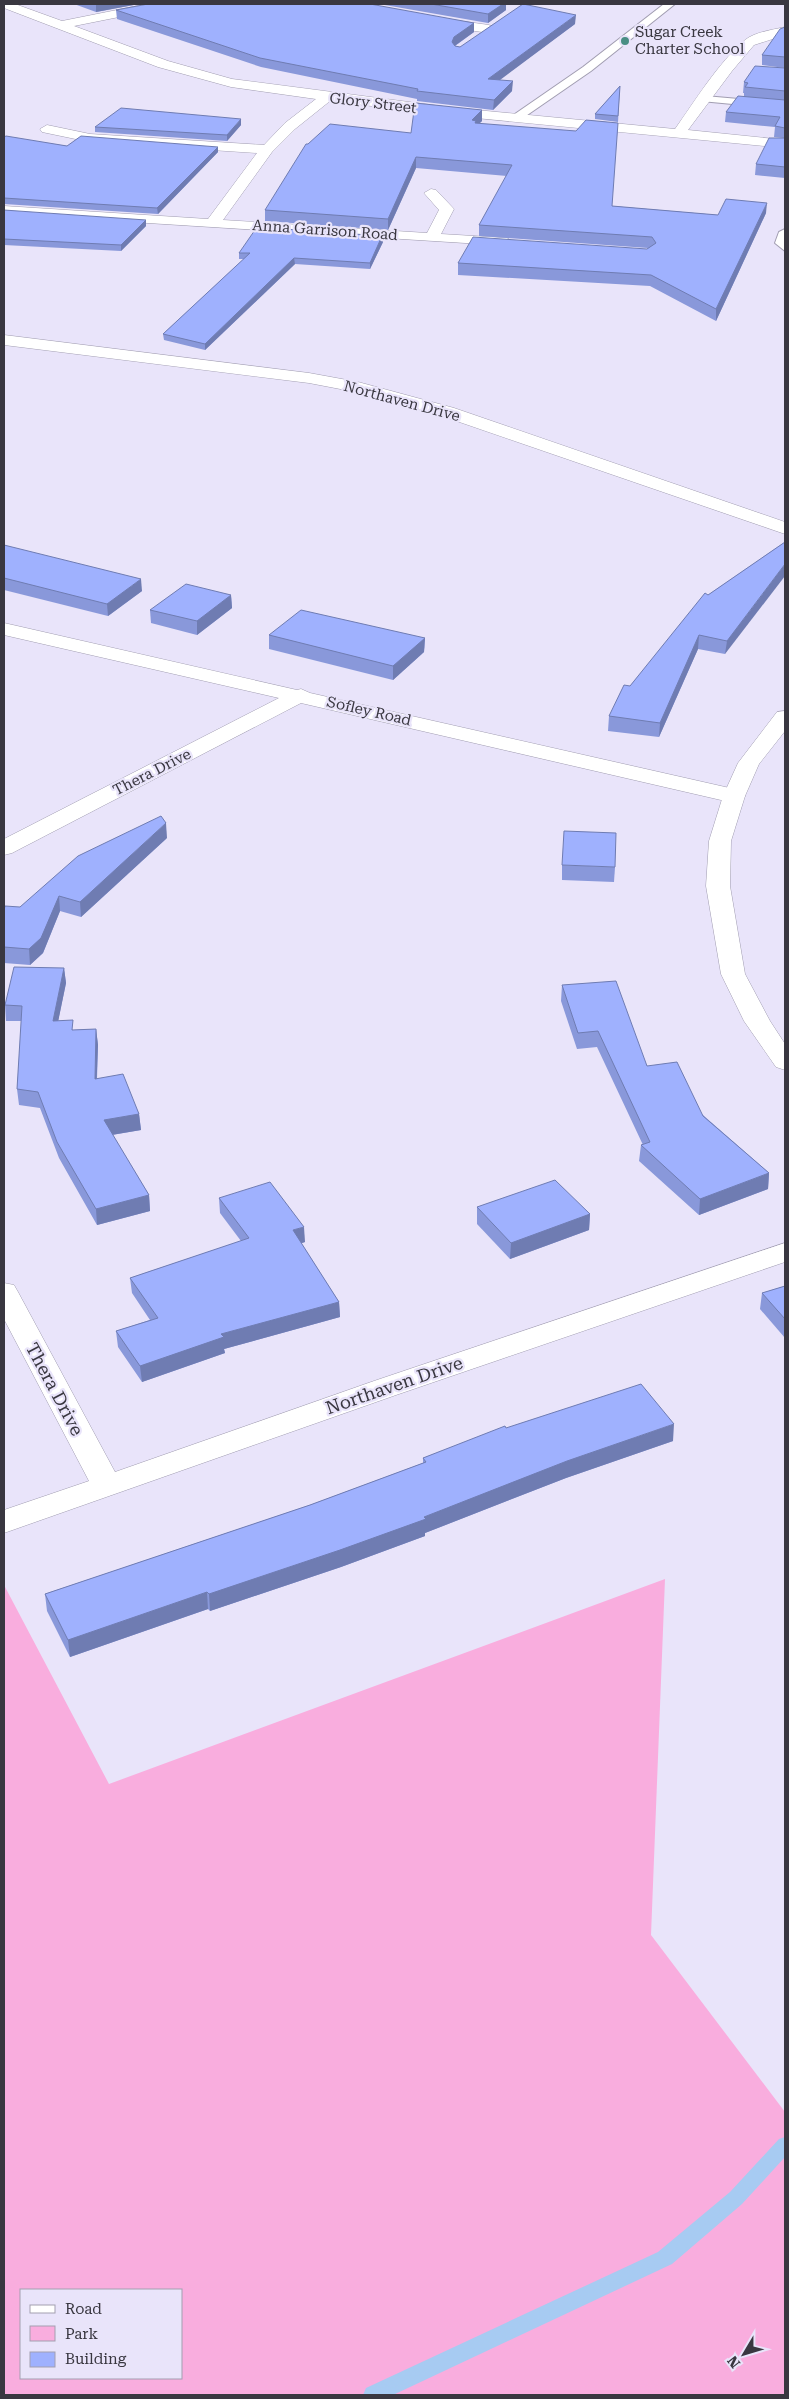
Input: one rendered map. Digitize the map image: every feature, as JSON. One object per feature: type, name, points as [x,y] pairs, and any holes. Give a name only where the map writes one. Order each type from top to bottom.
[{"type":"street","name":"Glory Street","points":[[5,4],[200,76],[249,86],[327,98],[785,144]]},
{"type":"street","points":[[61,25],[163,4]]},
{"type":"street","points":[[424,19],[490,29]]},
{"type":"street","points":[[474,40],[504,20]]},
{"type":"street","points":[[678,134],[727,68],[750,42],[770,34],[785,31]]},
{"type":"street","points":[[727,68],[741,69]]},
{"type":"street","points":[[213,223],[268,149],[290,126],[327,98]]},
{"type":"street","points":[[47,128],[90,138],[268,149]]},
{"type":"street","points":[[432,192],[447,209],[432,237]]},
{"type":"street","name":"Anna Garrison Road","points":[[4,210],[520,244]]},
{"type":"street","name":"Northaven Drive","points":[[4,340],[309,378],[358,387],[448,412],[785,528]]},
{"type":"street","name":"Sofley Road","points":[[4,629],[301,695],[734,796]]},
{"type":"street","name":"Thera Drive","points":[[4,848],[301,695]]},
{"type":"street","points":[[785,717],[749,763],[734,796],[720,841],[718,886],[734,974],[757,1021],[785,1062]]},
{"type":"street","name":"Northaven Drive","points":[[4,1522],[785,1252]]},
{"type":"street","name":"Thera Drive","points":[[4,1292],[107,1486]]},
{"type":"lane","points":[[516,118],[587,69],[670,4]]},
{"type":"lane","points":[[705,99],[785,106]]},
{"type":"lane","points":[[785,232],[781,243],[785,247]]},
{"type":"green space","points":[[665,1579],[651,1935],[785,2112],[785,2395],[4,2395],[4,1585],[109,1784]]},
{"type":"building","points":[[148,4],[370,4],[474,23],[454,37],[452,42],[455,46],[460,47],[523,4],[576,15],[488,79],[513,81],[494,100],[417,91],[418,89],[260,58],[116,10]]},
{"type":"building","points":[[431,4],[503,4],[488,14]]},
{"type":"building","points":[[785,27],[785,57],[762,55],[780,29]]},
{"type":"building","points":[[755,66],[785,68],[785,91],[745,87],[748,83],[744,82]]},
{"type":"building","points":[[620,86],[618,116],[595,114]]},
{"type":"building","points":[[738,96],[785,100],[785,128],[775,126],[780,117],[726,112]]},
{"type":"building","points":[[415,103],[482,110],[472,120],[476,121],[475,123],[576,131],[586,120],[618,123],[612,206],[718,215],[726,199],[767,203],[716,309],[651,275],[458,263],[473,237],[647,249],[656,243],[652,237],[479,225],[512,165],[416,157],[388,219],[265,210],[306,144],[330,124],[411,133]]},
{"type":"building","points":[[121,108],[241,119],[227,135],[95,127]]},
{"type":"building","points":[[81,136],[218,147],[157,208],[4,198],[4,137],[67,146]]},
{"type":"building","points":[[769,138],[785,138],[785,167],[756,164]]},
{"type":"building","points":[[4,210],[146,220],[121,245],[4,239]]},
{"type":"building","points":[[257,227],[382,236],[370,263],[294,258],[205,344],[163,334],[250,253],[239,253]]},
{"type":"building","points":[[785,542],[785,564],[727,641],[699,635],[660,723],[609,716],[624,685],[630,686],[705,593],[708,595]]},
{"type":"building","points":[[4,545],[141,579],[107,604],[4,578]]},
{"type":"building","points":[[186,584],[231,595],[197,621],[150,610]]},
{"type":"building","points":[[301,610],[425,638],[393,666],[269,635]]},
{"type":"building","points":[[161,816],[166,823],[80,902],[59,896],[41,938],[29,949],[4,947],[5,906],[20,907],[78,856]]},
{"type":"building","points":[[564,831],[616,833],[615,867],[562,865]]},
{"type":"building","points":[[14,967],[64,968],[53,1021],[73,1020],[72,1030],[96,1029],[95,1079],[123,1074],[139,1114],[104,1120],[149,1195],[96,1209],[57,1142],[38,1092],[17,1089],[22,1006],[5,1005]]},
{"type":"building","points":[[616,981],[647,1066],[677,1062],[703,1116],[769,1173],[700,1199],[641,1145],[650,1142],[598,1031],[578,1033],[562,985]]},
{"type":"building","points":[[555,1180],[590,1214],[511,1243],[477,1207]]},
{"type":"building","points":[[270,1182],[304,1227],[293,1230],[339,1302],[221,1334],[224,1337],[140,1366],[116,1331],[158,1318],[130,1278],[249,1238],[219,1198]]},
{"type":"building","points":[[785,1286],[785,1319],[762,1293]]},
{"type":"building","points":[[641,1384],[674,1424],[567,1461],[424,1517],[426,1519],[340,1550],[209,1594],[207,1592],[68,1640],[45,1594],[310,1505],[426,1462],[423,1458],[505,1426],[506,1428]]},
{"type":"waterway","points":[[373,2395],[665,2258],[736,2198],[785,2145]]},
{"type":"place","name":"Sugar Creek Charter School","points":[[625,41]]}]
